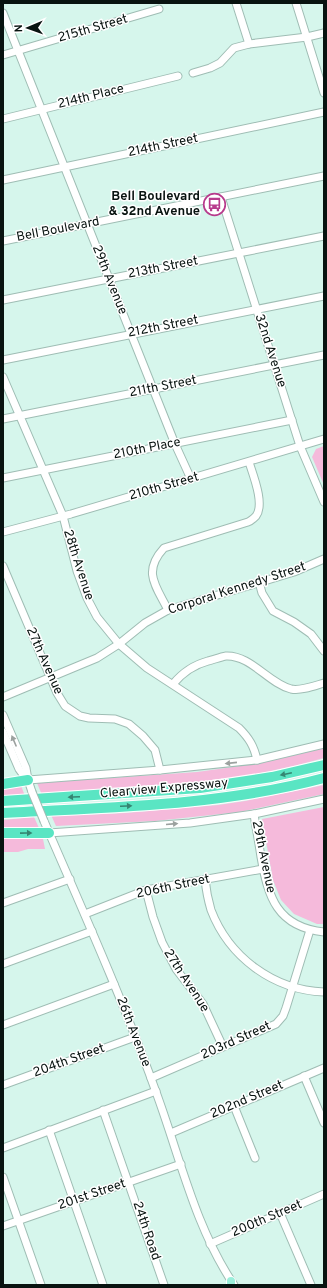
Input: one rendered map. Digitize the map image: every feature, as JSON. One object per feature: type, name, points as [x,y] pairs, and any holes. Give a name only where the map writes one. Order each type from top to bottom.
[{"type":"highway","name":"Clearview Expressway","points":[[3,801],[200,788],[272,777],[324,765]]},
{"type":"highway","name":"Clearview Expressway","points":[[3,813],[204,801],[276,789],[324,778]]},
{"type":"highway","points":[[3,784],[28,780]]},
{"type":"highway","points":[[3,833],[50,833]]},
{"type":"street","points":[[236,3],[249,44]]},
{"type":"street","points":[[296,3],[324,93]]},
{"type":"street","name":"215th Street","points":[[3,54],[159,9]]},
{"type":"street","name":"29th Avenue","points":[[3,12],[175,444],[191,479]]},
{"type":"street","points":[[192,73],[210,68],[220,63],[234,48],[249,44],[307,37],[324,33]]},
{"type":"street","name":"214th Place","points":[[3,119],[178,76]]},
{"type":"street","name":"214th Street","points":[[3,180],[324,112]]},
{"type":"street","name":"Bell Boulevard","points":[[3,241],[324,176]]},
{"type":"street","name":"32nd Avenue","points":[[221,197],[300,446],[324,502]]},
{"type":"street","name":"213th Street","points":[[3,300],[324,236]]},
{"type":"street","name":"212th Street","points":[[3,360],[324,296]]},
{"type":"street","name":"211th Street","points":[[3,419],[324,355]]},
{"type":"street","name":"28th Avenue","points":[[3,377],[63,516],[77,571],[87,598],[98,617],[119,644],[147,668],[239,728],[250,739],[255,750],[257,760]]},
{"type":"street","name":"210th Place","points":[[3,478],[292,420]]},
{"type":"street","name":"210th Street","points":[[3,532],[191,479],[324,439]]},
{"type":"street","points":[[168,610],[154,584],[152,573],[153,563],[164,548],[248,522],[256,516],[259,508],[259,499],[249,462]]},
{"type":"street","name":"Corporal Kennedy Street","points":[[3,697],[97,658],[119,644],[145,623],[168,610],[294,572],[324,559]]},
{"type":"street","name":"27th Avenue","points":[[3,566],[56,693],[65,706],[80,716],[89,718],[115,719],[129,724],[143,736],[155,750],[160,770]]},
{"type":"street","points":[[259,582],[262,593],[273,611],[294,622],[311,634],[324,651]]},
{"type":"street","points":[[173,684],[191,667],[225,656],[242,660],[274,681],[291,689],[301,689],[324,683]]},
{"type":"street","name":"26th Avenue","points":[[3,715],[26,768],[32,792],[136,1037],[210,1244],[232,1284]]},
{"type":"street","name":"26th Avenue","points":[[3,732],[19,769],[28,780]]},
{"type":"street","points":[[28,780],[160,770],[257,760],[324,744]]},
{"type":"street","points":[[50,833],[190,823],[254,814],[324,800]]},
{"type":"street","name":"29th Avenue","points":[[254,814],[263,869],[268,889],[279,910],[287,918],[310,930]]},
{"type":"street","name":"206th Street","points":[[84,914],[146,890],[263,869]]},
{"type":"street","points":[[3,903],[70,879]]},
{"type":"street","points":[[205,880],[211,909],[220,928],[235,950],[248,963],[279,982],[303,989],[324,992]]},
{"type":"street","name":"27th Avenue","points":[[146,890],[153,917],[162,942],[176,969],[203,1004],[223,1047]]},
{"type":"street","points":[[310,930],[324,932]]},
{"type":"street","name":"203rd Street","points":[[151,1078],[276,1024],[283,1016],[310,930]]},
{"type":"street","points":[[3,964],[92,931]]},
{"type":"street","points":[[3,1025],[114,984]]},
{"type":"street","name":"204th Street","points":[[3,1085],[136,1037]]},
{"type":"street","name":"202nd Street","points":[[171,1133],[324,1068]]},
{"type":"street","points":[[304,1076],[324,1123]]},
{"type":"street","points":[[3,1148],[156,1091]]},
{"type":"street","points":[[234,1106],[255,1158]]},
{"type":"street","name":"24th Road","points":[[103,1110],[164,1285]]},
{"type":"street","points":[[49,1130],[103,1285]]},
{"type":"street","name":"201st Street","points":[[3,1226],[181,1164]]},
{"type":"street","points":[[3,1177],[40,1285]]},
{"type":"street","name":"200th Street","points":[[210,1244],[324,1194]]},
{"type":"street","points":[[280,1213],[311,1285]]},
{"type":"shaded area","points":[[324,446],[324,485],[312,457],[316,449]]},
{"type":"shaded area","points":[[324,748],[324,758],[263,773],[205,782],[56,792],[42,795],[37,783],[197,772],[261,763]]},
{"type":"shaded area","points":[[20,783],[25,796],[3,795],[3,785]]},
{"type":"shaded area","points":[[324,785],[324,794],[240,812],[155,821],[56,826],[51,815],[125,813],[218,805]]},
{"type":"shaded area","points":[[324,807],[324,924],[317,924],[294,914],[281,900],[273,880],[262,819]]},
{"type":"shaded area","points":[[34,817],[39,828],[3,828],[3,820]]},
{"type":"shaded area","points":[[3,834],[41,834],[45,849],[28,849],[18,852],[3,852]]},
{"type":"place","name":"Bell Boulevard & 32nd Avenue","points":[[215,204]]}]
